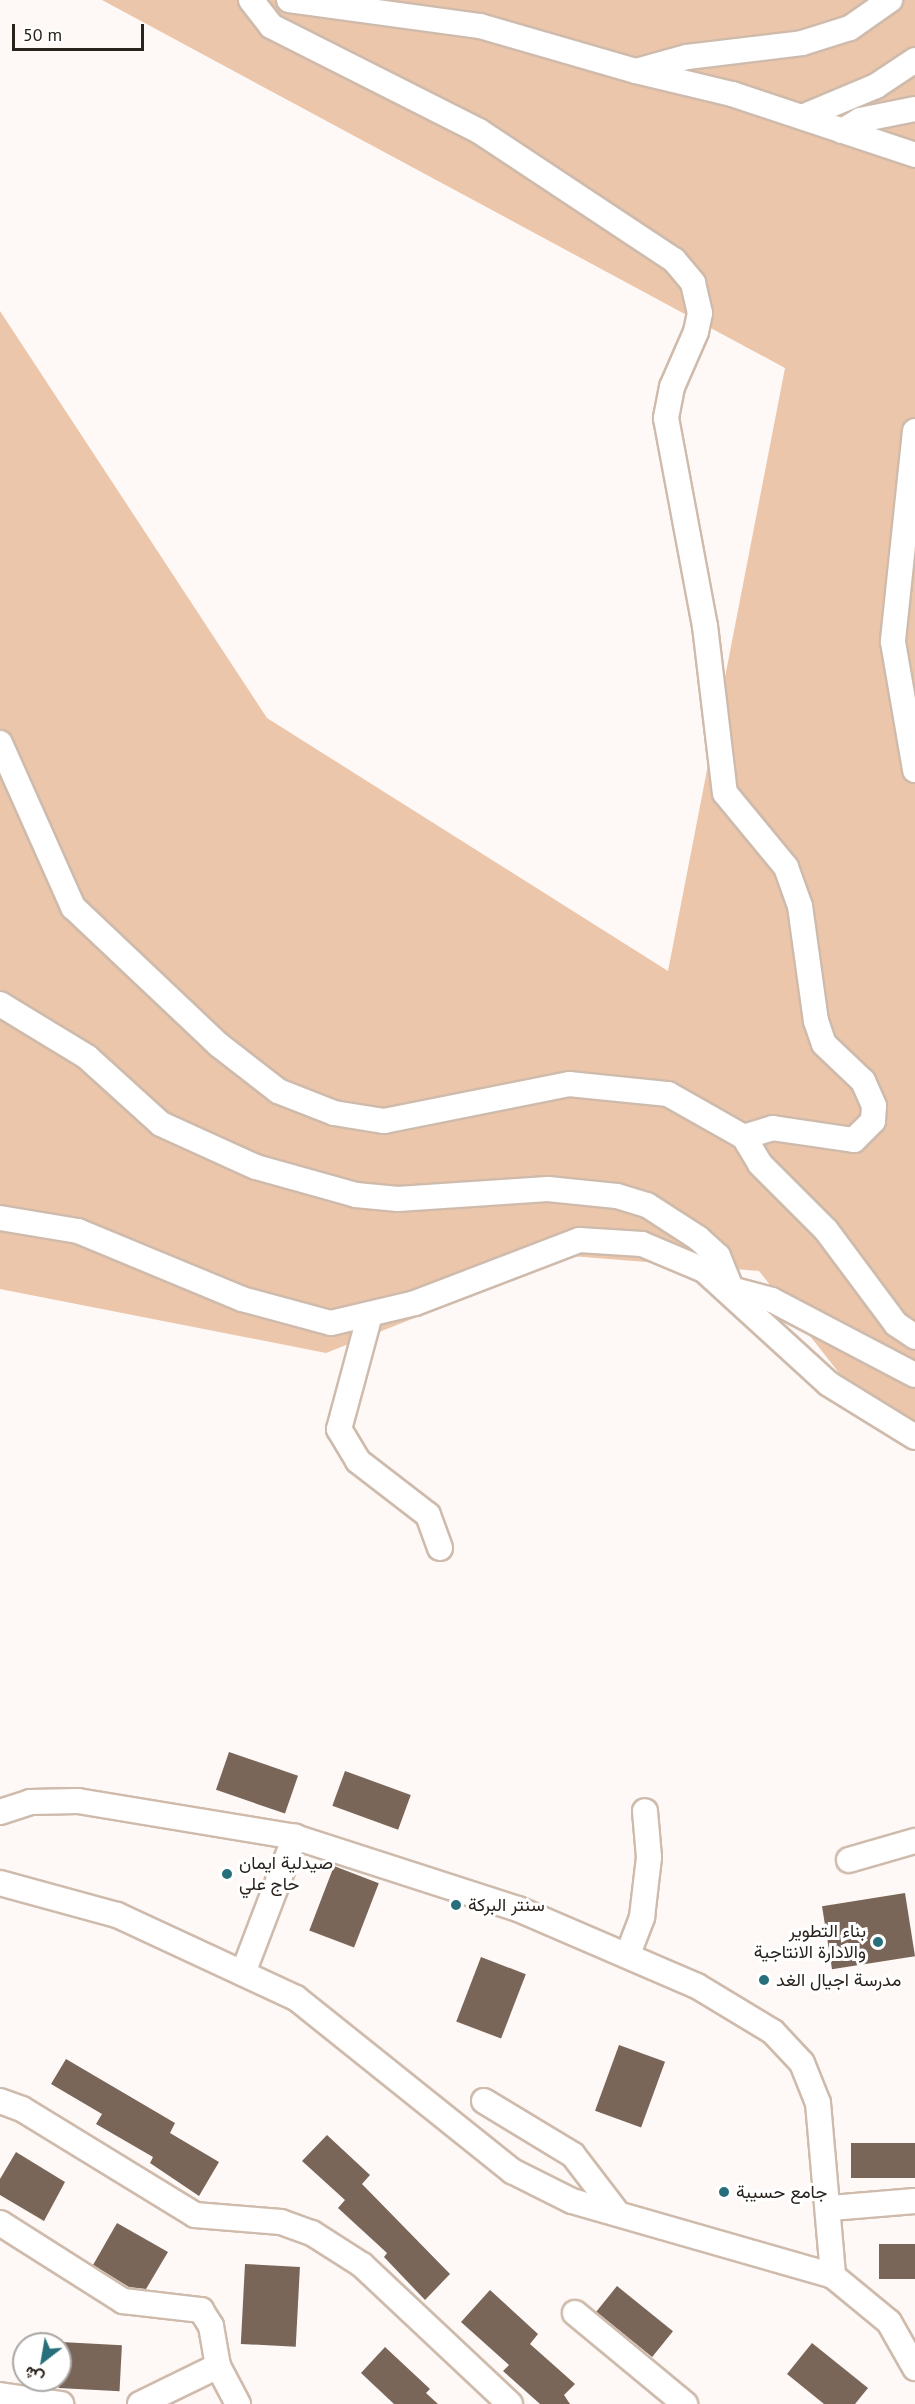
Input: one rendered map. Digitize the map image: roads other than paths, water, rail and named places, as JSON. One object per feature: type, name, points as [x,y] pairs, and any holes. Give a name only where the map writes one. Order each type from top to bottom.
[{"type":"street","points":[[251,0],[271,26],[479,130],[674,260],[693,283],[699,301],[696,332],[672,387],[666,418],[705,626],[725,793],[786,867],[800,906],[816,1021],[824,1044],[862,1081],[874,1106],[873,1121],[855,1140],[773,1128],[744,1137]]},
{"type":"street","points":[[289,0],[480,26],[802,117],[915,155]]},
{"type":"street","points":[[636,71],[687,57],[802,43],[850,28],[890,0]]},
{"type":"street","points":[[802,117],[876,86],[915,60]]},
{"type":"street","points":[[842,131],[860,120],[915,109]]},
{"type":"street","points":[[915,431],[893,642],[915,770]]},
{"type":"street","points":[[0,743],[73,907],[219,1045],[278,1091],[334,1113],[384,1121],[569,1084],[644,1088],[693,1106],[744,1137],[760,1164],[826,1230],[896,1323],[915,1337]]},
{"type":"street","points":[[0,1004],[87,1057],[161,1124],[256,1167],[356,1195],[398,1199],[548,1189],[617,1196],[647,1206],[698,1238],[718,1256],[731,1289]]},
{"type":"street","points":[[0,1218],[78,1232],[242,1299],[315,1322],[369,1318],[564,1244],[596,1237],[660,1251],[705,1270],[731,1289],[807,1366],[915,1437]]},
{"type":"street","points":[[731,1289],[772,1300],[915,1375]]},
{"type":"street","points":[[369,1318],[339,1429],[358,1461],[428,1515],[441,1548]]},
{"type":"street","points":[[0,1812],[30,1802],[78,1801],[295,1837],[518,1909],[628,1954],[773,2032],[802,2063],[818,2103],[831,2208],[833,2276]]},
{"type":"street","points":[[628,1954],[642,1917],[649,1857],[645,1811]]},
{"type":"street","points":[[243,1973],[295,1837]]},
{"type":"street","points":[[849,1860],[915,1841]]},
{"type":"street","points":[[0,1883],[117,1915],[296,1998],[512,2171],[572,2201],[615,2210],[833,2276],[889,2322],[915,2368]]},
{"type":"street","points":[[0,2101],[22,2109],[195,2215],[281,2222],[312,2233],[362,2265],[510,2404]]},
{"type":"street","points":[[484,2101],[573,2155],[615,2210]]},
{"type":"street","points":[[831,2208],[915,2201]]},
{"type":"street","points":[[0,2223],[123,2301],[201,2310],[211,2326],[218,2366],[238,2404]]},
{"type":"street","points":[[575,2313],[685,2404]]},
{"type":"street","points":[[144,2403],[218,2366]]},
{"type":"street","points":[[0,2395],[61,2404]]},
{"type":"place","name":"صيدلية ايمان حاج علي","points":[[227,1874]]},
{"type":"place","name":"سنتر البركة","points":[[456,1905]]},
{"type":"place","name":"بناء التطوير والادارة الانتاجية","points":[[878,1942]]},
{"type":"place","name":"مدرسة اجيال الغد","points":[[764,1980]]},
{"type":"place","name":"جامع حسيبة","points":[[724,2192]]}]
